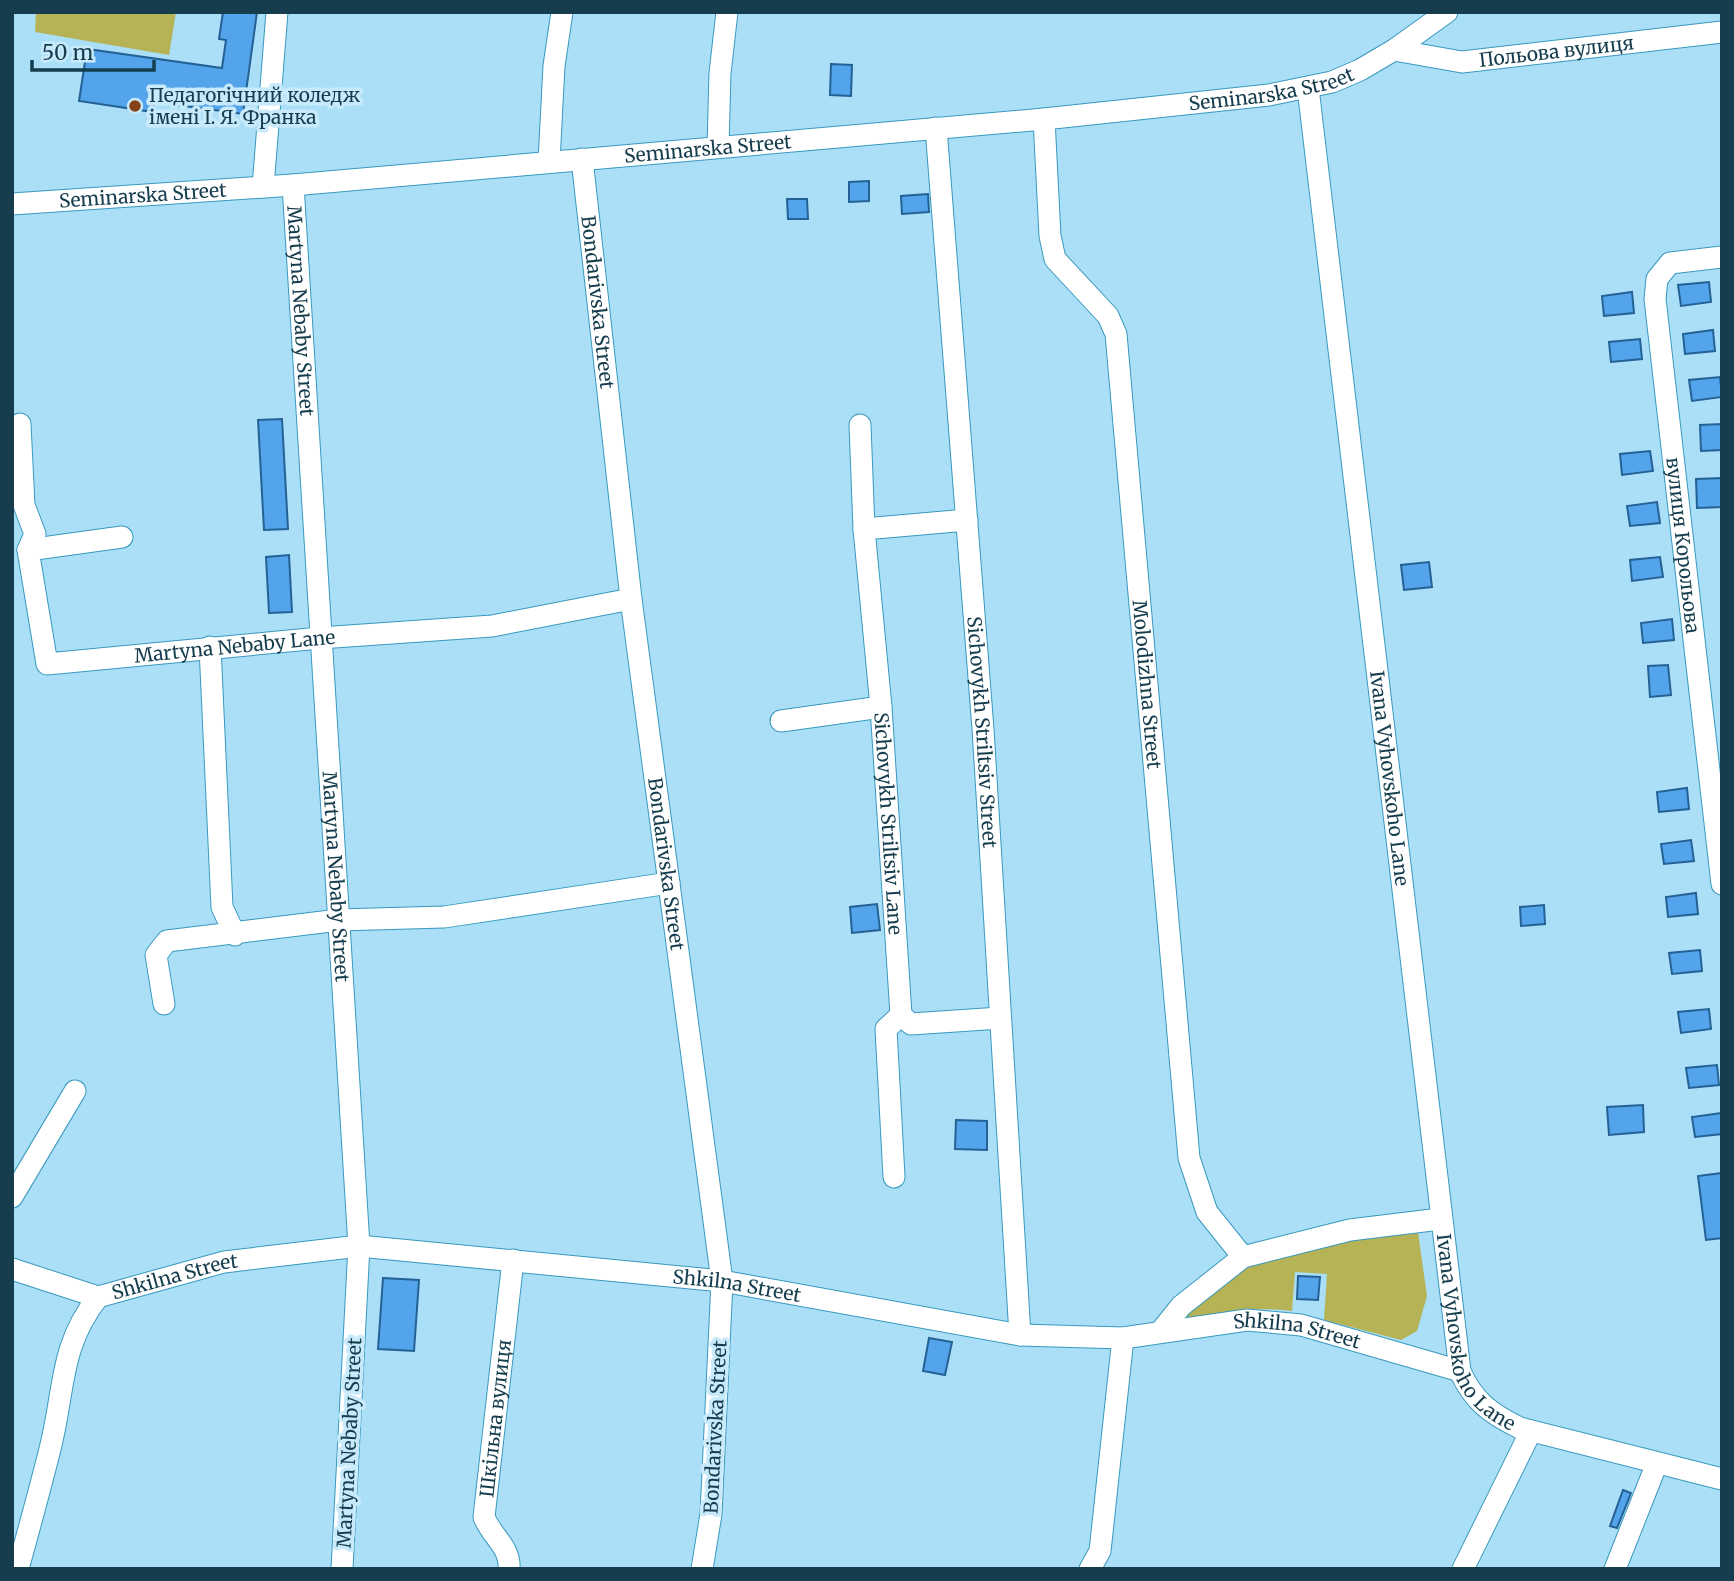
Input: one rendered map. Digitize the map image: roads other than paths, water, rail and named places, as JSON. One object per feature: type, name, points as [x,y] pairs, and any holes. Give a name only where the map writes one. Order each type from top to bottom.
[{"type":"street","points":[[263,187],[277,12]]},
{"type":"street","points":[[549,161],[554,66],[562,12]]},
{"type":"street","points":[[718,147],[720,73],[727,12]]},
{"type":"street","name":"Seminarska Street","points":[[12,204],[293,185],[1044,119],[1244,98],[1308,88],[1350,74],[1394,50],[1447,12]]},
{"type":"street","name":"Польова вулиця","points":[[1394,50],[1462,62],[1722,32]]},
{"type":"street","name":"Ivana Vyhovskoho Lane","points":[[1308,88],[1460,1371],[1478,1404],[1496,1416],[1531,1431],[1722,1479]]},
{"type":"street","name":"Molodizhna Street","points":[[1044,119],[1050,236],[1055,259],[1108,316],[1116,334],[1189,1158],[1208,1212],[1243,1257]]},
{"type":"street","name":"Sichovykh Striltsiv Street","points":[[936,128],[967,520],[1020,1335]]},
{"type":"street","name":"Bondarivska Street","points":[[582,159],[631,599],[722,1281],[711,1514],[702,1569]]},
{"type":"street","name":"Martyna Nebaby Street","points":[[293,185],[359,1245],[342,1569]]},
{"type":"street","name":"вулиця Корольова","points":[[1722,257],[1670,263],[1657,279],[1656,299],[1722,884]]},
{"type":"street","points":[[20,424],[24,505],[34,534],[28,550],[122,537]]},
{"type":"street","name":"Sichovykh Striltsiv Lane","points":[[860,425],[864,528],[881,707],[901,1015]]},
{"type":"street","points":[[864,528],[967,520]]},
{"type":"street","name":"Martyna Nebaby Lane","points":[[28,550],[47,664],[209,647],[492,626],[631,599]]},
{"type":"street","points":[[209,647],[222,907],[235,934]]},
{"type":"street","points":[[780,721],[881,707]]},
{"type":"street","points":[[164,1004],[156,955],[167,941],[339,920],[444,917],[669,883]]},
{"type":"street","points":[[894,1177],[886,1029],[901,1015],[911,1024],[1000,1018]]},
{"type":"street","points":[[12,1197],[75,1091]]},
{"type":"street","points":[[1161,1331],[1181,1306],[1243,1257],[1350,1230],[1440,1219]]},
{"type":"street","name":"Shkilna Street","points":[[12,1269],[98,1297],[224,1262],[359,1245],[722,1281],[1020,1335],[1123,1338],[1247,1320],[1301,1325],[1460,1371]]},
{"type":"street","name":"Шкільна вулиця","points":[[509,1569],[506,1549],[489,1532],[484,1517],[513,1260]]},
{"type":"street","points":[[19,1569],[51,1447],[67,1351],[83,1317],[98,1297]]},
{"type":"street","points":[[1090,1569],[1100,1551],[1123,1338]]},
{"type":"street","name":"Ivana Vyhovskoho Lane","points":[[1463,1569],[1531,1431]]},
{"type":"street","points":[[1615,1569],[1657,1463]]},
{"type":"place","name":"Педагогічний коледж імені І. Я. Франка","points":[[135,106]]}]
